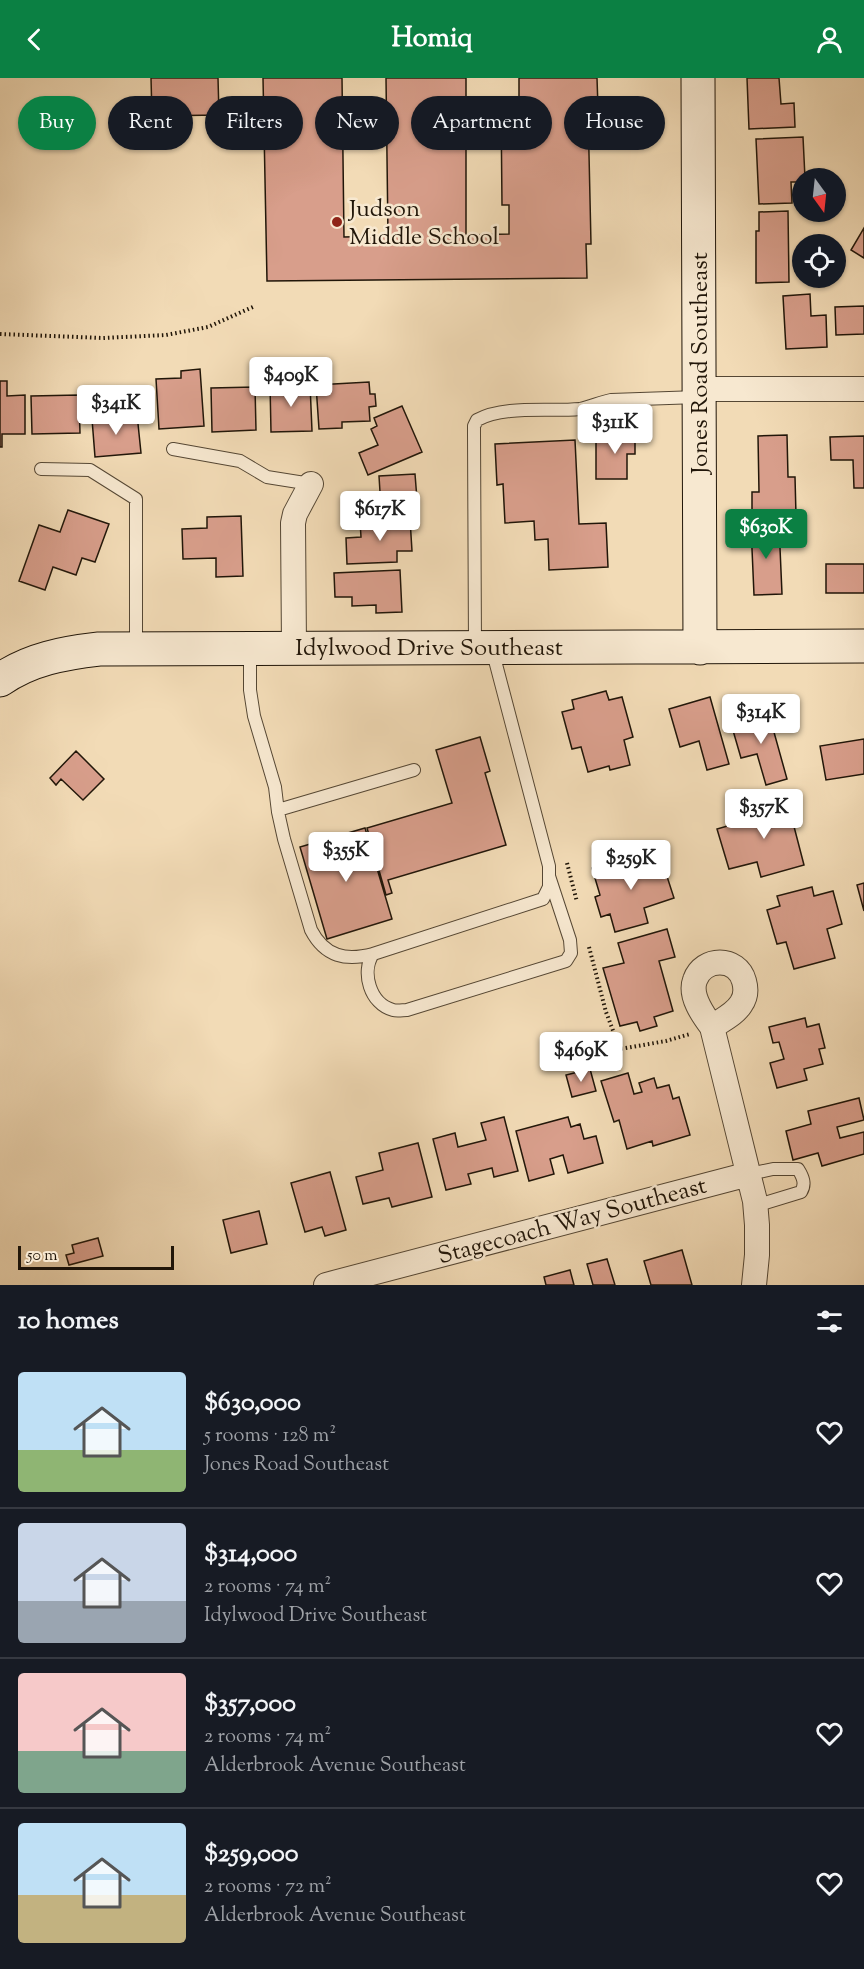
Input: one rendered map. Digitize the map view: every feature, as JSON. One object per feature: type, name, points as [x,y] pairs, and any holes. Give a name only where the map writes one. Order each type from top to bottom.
[{"type":"street","name":"Jones Road Southeast","points":[[698,78],[700,648]]},
{"type":"street","points":[[700,393],[864,389]]},
{"type":"street","points":[[294,647],[293,523],[295,514],[311,484]]},
{"type":"street","name":"Idylwood Drive Southeast","points":[[0,680],[43,659],[68,652],[99,649],[864,646]]},
{"type":"street","points":[[712,1027],[755,1206],[758,1225],[754,1285]]},
{"type":"street","name":"Stagecoach Way Southeast","points":[[326,1285],[404,1275],[749,1174]]},
{"type":"lane","points":[[250,648],[250,690],[254,716],[275,787],[284,839],[311,930],[323,948],[348,958],[359,958],[543,899],[549,886],[549,866],[510,716],[483,647],[474,426],[477,420],[495,413],[583,408],[611,400],[700,393]]},
{"type":"lane","points":[[173,449],[240,461],[267,477],[311,484]]},
{"type":"lane","points":[[41,469],[90,470],[136,499],[136,648]]},
{"type":"lane","points":[[278,810],[414,770]]},
{"type":"lane","points":[[373,954],[370,957],[368,970],[372,994],[392,1010],[407,1010],[566,961],[571,953],[570,940],[549,876]]},
{"type":"lane","points":[[749,1174],[773,1169],[798,1169],[803,1178],[804,1187],[801,1192],[755,1206]]},
{"type":"path","points":[[0,334],[104,338],[166,335],[208,327],[255,306]]},
{"type":"path","points":[[564,853],[579,910]]},
{"type":"path","points":[[588,944],[606,1012],[620,1050],[666,1041],[712,1027]]},
{"type":"building","points":[[151,78],[218,78],[218,96],[205,96],[205,115],[193,115],[193,96],[151,96]]},
{"type":"building","points":[[263,78],[342,78],[342,96],[315,96],[315,150],[343,150],[344,237],[388,236],[387,150],[399,150],[399,96],[386,96],[386,78],[466,78],[466,96],[411,96],[411,150],[466,150],[466,235],[509,234],[509,205],[502,205],[501,150],[552,150],[552,96],[519,96],[519,78],[597,78],[598,96],[564,96],[564,150],[589,150],[591,244],[586,244],[587,278],[267,281],[264,150],[303,150],[303,96],[263,96]]},
{"type":"building","points":[[747,78],[779,78],[781,104],[794,103],[795,127],[749,129]]},
{"type":"building","points":[[803,137],[805,168],[792,168],[792,203],[759,204],[756,139]]},
{"type":"building","points":[[788,211],[789,282],[756,283],[756,231],[759,231],[759,212]]},
{"type":"building","points":[[864,228],[864,258],[851,250]]},
{"type":"building","points":[[810,294],[811,316],[826,315],[827,347],[786,349],[783,296]]},
{"type":"building","points":[[864,306],[864,334],[836,335],[835,307]]},
{"type":"building","points":[[200,369],[204,426],[159,429],[156,379],[181,378],[181,371]]},
{"type":"building","points":[[0,381],[7,381],[7,396],[25,395],[25,434],[2,434],[2,447],[0,447]]},
{"type":"building","points":[[369,382],[370,394],[375,394],[376,406],[369,407],[370,421],[342,422],[342,428],[319,429],[316,385]]},
{"type":"building","points":[[270,384],[310,384],[312,431],[271,432]]},
{"type":"building","points":[[255,387],[256,430],[212,432],[211,388]]},
{"type":"building","points":[[79,395],[80,433],[32,434],[31,396]]},
{"type":"building","points":[[402,406],[422,452],[368,475],[359,453],[378,445],[371,429],[377,426],[374,418]]},
{"type":"building","points":[[137,414],[141,453],[95,457],[92,419]]},
{"type":"building","points":[[614,430],[635,430],[635,454],[627,454],[627,479],[596,479],[596,441],[614,441]]},
{"type":"building","points":[[787,435],[788,477],[795,477],[796,515],[752,516],[752,492],[759,492],[758,436]]},
{"type":"building","points":[[864,436],[864,488],[854,488],[853,460],[831,460],[830,437]]},
{"type":"building","points":[[575,440],[579,524],[606,523],[608,567],[549,570],[548,539],[535,540],[534,521],[505,523],[503,484],[497,485],[495,444]]},
{"type":"building","points":[[415,474],[418,512],[371,515],[370,492],[380,492],[379,476]]},
{"type":"building","points":[[68,510],[109,524],[95,562],[82,558],[76,575],[53,567],[45,590],[19,581],[39,525],[60,532]]},
{"type":"building","points":[[241,516],[243,576],[216,577],[216,558],[183,559],[182,529],[207,528],[207,517]]},
{"type":"building","points":[[410,519],[412,551],[397,551],[397,562],[347,564],[346,538],[361,537],[360,521]]},
{"type":"building","points":[[779,525],[782,594],[754,595],[751,526]]},
{"type":"building","points":[[826,564],[864,564],[864,593],[826,593]]},
{"type":"building","points":[[400,570],[402,612],[376,613],[376,605],[352,606],[352,597],[335,597],[334,573]]},
{"type":"building","points":[[606,691],[609,700],[622,697],[633,737],[624,740],[630,765],[610,770],[609,766],[588,772],[581,747],[572,749],[562,712],[574,709],[572,700]]},
{"type":"building","points":[[710,697],[729,764],[707,770],[699,741],[680,747],[669,709]]},
{"type":"building","points":[[767,707],[787,779],[766,785],[757,754],[741,758],[732,727],[750,722],[747,712]]},
{"type":"building","points":[[480,737],[490,771],[485,773],[506,845],[388,880],[392,893],[386,895],[367,828],[452,803],[436,750]]},
{"type":"building","points":[[864,739],[864,774],[826,780],[820,746]]},
{"type":"building","points":[[76,751],[104,779],[83,800],[61,779],[56,785],[50,778]]},
{"type":"building","points":[[792,797],[796,814],[791,815],[804,865],[761,877],[757,862],[729,869],[717,829],[752,819],[750,809]]},
{"type":"building","points":[[365,828],[392,919],[327,939],[300,847]]},
{"type":"building","points":[[624,858],[627,868],[661,858],[674,898],[644,908],[648,923],[615,932],[610,914],[601,917],[595,897],[600,895],[592,868]]},
{"type":"building","points":[[864,883],[864,911],[857,885]]},
{"type":"building","points":[[812,887],[814,896],[833,891],[842,924],[827,929],[835,958],[794,969],[786,942],[777,944],[767,910],[780,906],[777,896]]},
{"type":"building","points":[[667,929],[675,957],[659,961],[673,1011],[654,1017],[657,1026],[640,1031],[637,1022],[620,1026],[603,968],[624,963],[618,943]]},
{"type":"building","points":[[805,1018],[807,1027],[819,1024],[825,1048],[819,1049],[823,1064],[804,1069],[807,1080],[777,1088],[770,1063],[784,1059],[779,1042],[773,1043],[769,1027]]},
{"type":"building","points":[[590,1069],[596,1091],[572,1097],[566,1075]]},
{"type":"building","points":[[628,1073],[634,1094],[642,1092],[639,1083],[654,1078],[657,1088],[669,1085],[673,1099],[679,1097],[690,1135],[653,1146],[652,1141],[627,1149],[619,1120],[614,1122],[601,1081]]},
{"type":"building","points":[[859,1098],[864,1120],[837,1127],[840,1138],[864,1132],[864,1154],[822,1166],[818,1153],[793,1160],[786,1131],[811,1124],[808,1111]]},
{"type":"building","points":[[504,1117],[518,1171],[494,1177],[492,1168],[468,1174],[471,1184],[446,1190],[433,1139],[455,1133],[458,1147],[486,1140],[481,1123]]},
{"type":"building","points":[[568,1117],[571,1127],[580,1124],[584,1139],[596,1136],[603,1163],[568,1173],[563,1155],[550,1159],[554,1174],[529,1181],[516,1131]]},
{"type":"building","points":[[418,1143],[432,1197],[392,1207],[389,1198],[363,1204],[356,1177],[383,1170],[379,1153]]},
{"type":"building","points":[[330,1172],[346,1230],[325,1236],[322,1227],[305,1232],[291,1183]]},
{"type":"building","points":[[259,1211],[267,1244],[231,1253],[223,1220]]},
{"type":"building","points":[[98,1238],[103,1256],[69,1265],[66,1255],[74,1253],[72,1245]]},
{"type":"building","points":[[682,1250],[692,1285],[651,1285],[644,1261]]},
{"type":"building","points":[[607,1259],[615,1285],[593,1285],[587,1264]]},
{"type":"building","points":[[570,1270],[574,1285],[546,1285],[544,1277]]},
{"type":"place","name":"Judson Middle School","points":[[337,222]]}]
